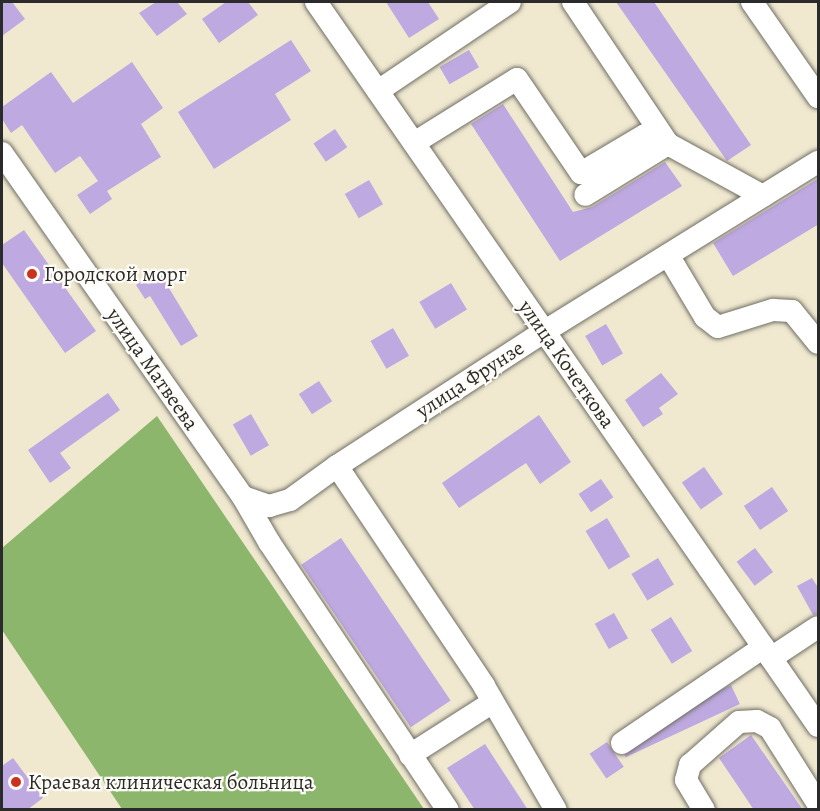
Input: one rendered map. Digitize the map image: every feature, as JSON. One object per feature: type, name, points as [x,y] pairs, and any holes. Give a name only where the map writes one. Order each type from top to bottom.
[{"type":"street","points":[[378,91],[510,2]]},
{"type":"street","points":[[573,2],[668,144]]},
{"type":"street","points":[[752,2],[819,97]]},
{"type":"street","name":"улица Кочеткова","points":[[326,5],[378,91],[819,726]]},
{"type":"street","points":[[414,143],[517,79],[581,173],[645,135],[668,144],[763,196]]},
{"type":"street","points":[[585,195],[668,144]]},
{"type":"street","name":"улица Матвеева","points":[[2,153],[243,497],[448,810]]},
{"type":"street","name":"улица Фрунзе","points":[[243,497],[269,506],[290,500],[337,466],[545,331],[819,162]]},
{"type":"street","points":[[668,255],[705,317],[718,327],[773,310],[792,311],[819,343]]},
{"type":"street","points":[[337,466],[493,702],[556,810]]},
{"type":"street","points":[[622,743],[768,653],[819,627]]},
{"type":"street","points":[[410,755],[493,702]]},
{"type":"street","points":[[704,810],[686,780],[690,765],[739,722],[758,721],[770,728],[819,804]]},
{"type":"green space","points":[[157,416],[424,809],[122,809],[2,630],[2,548]]},
{"type":"building","points":[[2,2],[12,2],[25,19],[2,36]]},
{"type":"building","points":[[156,2],[177,2],[187,14],[157,36],[139,13]]},
{"type":"building","points":[[226,2],[248,2],[258,15],[219,43],[202,19]]},
{"type":"building","points":[[386,2],[428,2],[439,19],[409,38]]},
{"type":"building","points":[[616,2],[654,2],[751,145],[727,161]]},
{"type":"building","points":[[291,40],[311,71],[275,94],[291,120],[214,169],[178,112]]},
{"type":"building","points":[[469,50],[479,67],[450,84],[440,67]]},
{"type":"building","points":[[132,62],[163,108],[141,124],[161,157],[107,191],[112,199],[90,214],[77,195],[98,181],[80,156],[55,173],[22,125],[11,133],[2,119],[2,107],[51,72],[73,103]]},
{"type":"building","points":[[503,104],[573,212],[592,207],[665,162],[682,186],[560,261],[471,124]]},
{"type":"building","points":[[335,129],[347,147],[326,162],[313,144]]},
{"type":"building","points":[[819,178],[819,224],[733,276],[713,243]]},
{"type":"building","points":[[369,180],[383,204],[359,218],[345,194]]},
{"type":"building","name":"Городской морг","points":[[24,230],[96,331],[65,353],[2,263],[2,245]]},
{"type":"building","points":[[158,270],[198,336],[181,346],[150,296],[145,299],[136,285]]},
{"type":"building","points":[[451,283],[467,310],[435,329],[419,302]]},
{"type":"building","points":[[606,324],[623,353],[602,365],[585,336]]},
{"type":"building","points":[[393,328],[409,356],[386,369],[370,341]]},
{"type":"building","points":[[661,373],[678,394],[659,408],[663,414],[643,427],[625,400]]},
{"type":"building","points":[[319,381],[332,401],[312,414],[299,394]]},
{"type":"building","points":[[108,393],[120,410],[60,453],[71,468],[50,483],[28,450]]},
{"type":"building","points":[[251,414],[269,445],[251,456],[233,424]]},
{"type":"building","points":[[539,415],[571,462],[540,484],[526,463],[459,508],[442,483]]},
{"type":"building","points":[[704,467],[723,494],[701,510],[682,482]]},
{"type":"building","points":[[601,479],[613,497],[591,512],[579,494]]},
{"type":"building","points":[[772,487],[788,511],[760,530],[744,506]]},
{"type":"building","points":[[607,518],[630,557],[609,569],[586,531]]},
{"type":"building","points":[[341,538],[451,700],[411,727],[301,565]]},
{"type":"building","points":[[755,548],[773,572],[755,586],[737,562]]},
{"type":"building","points":[[658,558],[674,585],[647,601],[631,574]]},
{"type":"building","points":[[812,578],[819,589],[819,614],[813,615],[797,586]]},
{"type":"building","points":[[614,613],[628,638],[609,649],[595,624]]},
{"type":"building","points":[[671,617],[692,651],[672,664],[651,630]]},
{"type":"building","points":[[731,685],[740,704],[626,757],[617,738]]},
{"type":"building","points":[[751,735],[803,810],[754,810],[719,758]]},
{"type":"building","points":[[607,742],[624,767],[606,779],[590,754]]},
{"type":"building","points":[[485,744],[528,810],[475,810],[447,768]]},
{"type":"building","name":"Краевая клиническая больница","points":[[13,758],[43,798],[27,810],[2,810],[2,766]]},
{"type":"place","name":"Городской морг","points":[[32,274]]},
{"type":"place","name":"Краевая клиническая больница","points":[[16,782]]}]
